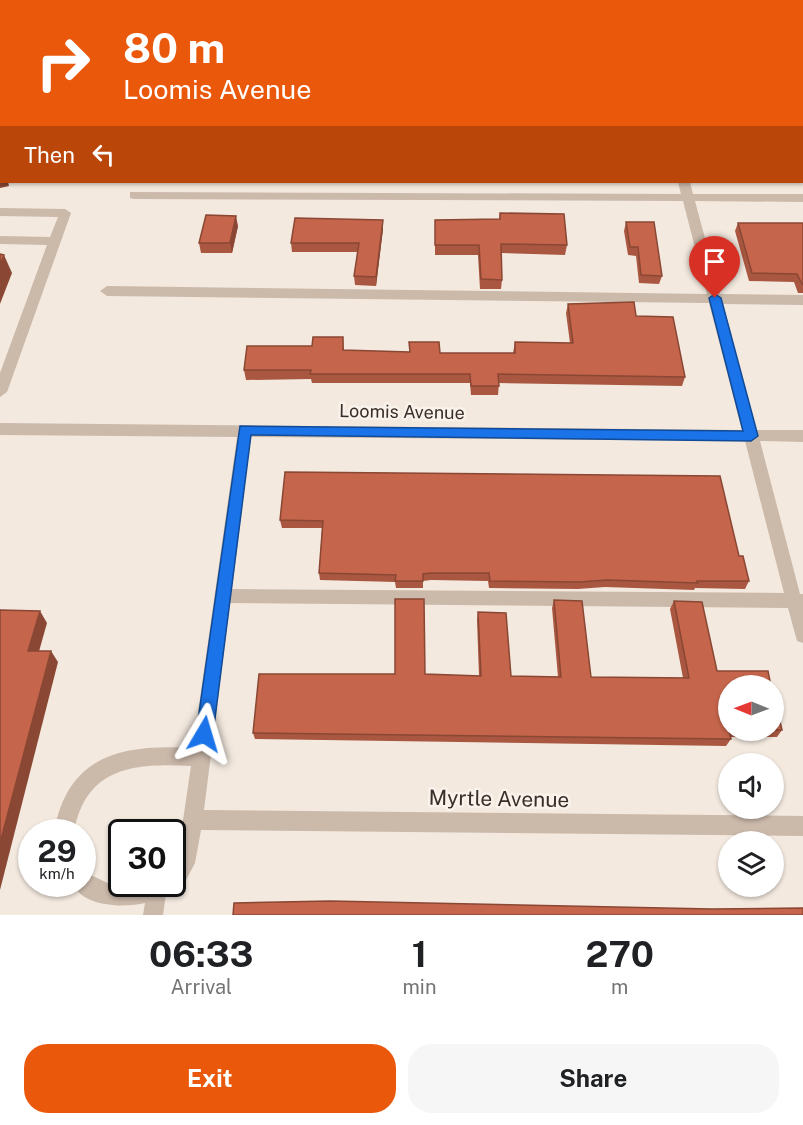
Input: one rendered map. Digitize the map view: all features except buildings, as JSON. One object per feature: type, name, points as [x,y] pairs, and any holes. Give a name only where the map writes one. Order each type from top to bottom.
[{"type":"street","points":[[684,183],[751,436],[799,601],[803,635]]},
{"type":"street","points":[[134,195],[803,198]]},
{"type":"street","points":[[0,212],[65,213],[0,392]]},
{"type":"street","points":[[0,240],[55,240]]},
{"type":"street","points":[[107,291],[803,300]]},
{"type":"street","name":"Loomis Avenue","points":[[0,429],[803,436]]},
{"type":"street","points":[[186,860],[194,820],[245,430]]},
{"type":"street","points":[[222,596],[799,601]]},
{"type":"street","points":[[67,819],[72,802],[82,787],[114,763],[148,756],[201,757]]},
{"type":"street","name":"Myrtle Avenue","points":[[194,820],[803,826]]},
{"type":"street","points":[[153,915],[159,897]]},
{"type":"route","points":[[204,734],[245,430],[751,436],[715,298]]}]
